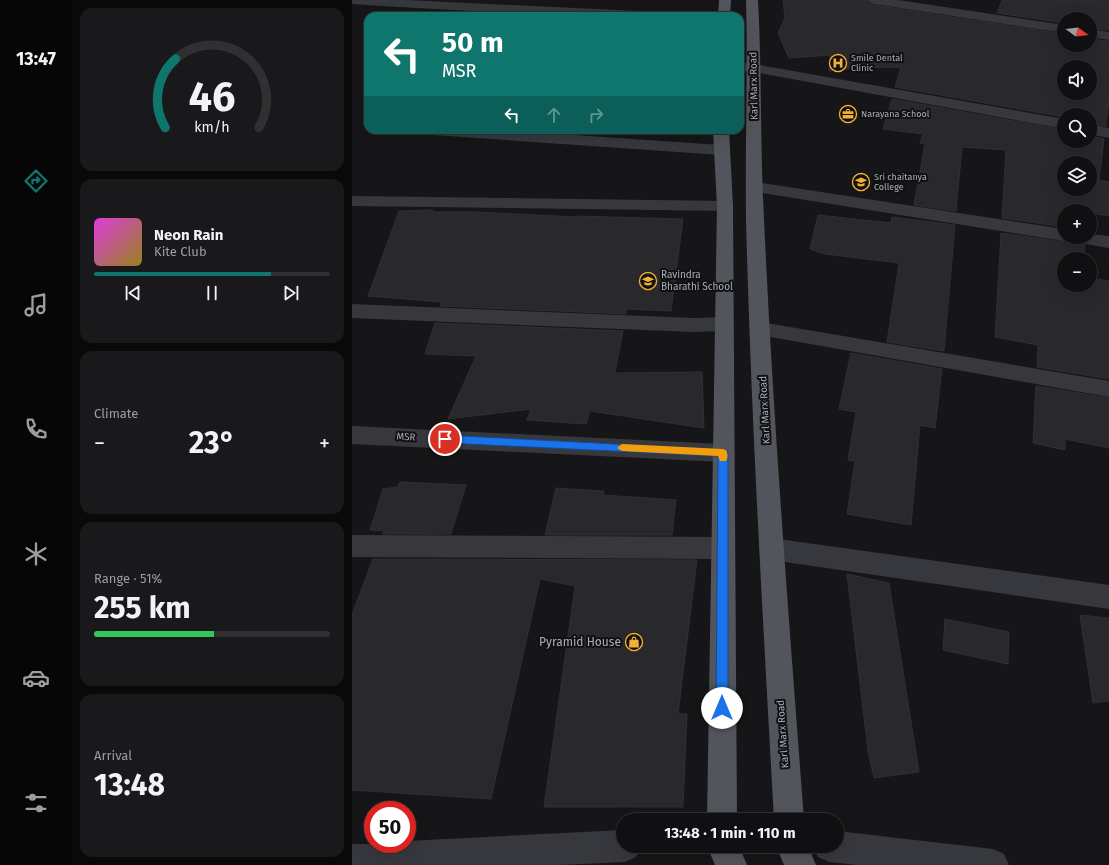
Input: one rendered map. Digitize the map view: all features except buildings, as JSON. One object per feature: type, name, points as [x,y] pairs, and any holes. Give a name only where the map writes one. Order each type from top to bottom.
[{"type":"main road","points":[[724,12],[725,0]]},
{"type":"main road","name":"Karl Marx Road","points":[[752,0],[747,67],[755,187],[771,550],[789,813]]},
{"type":"main road","points":[[721,140],[724,206],[722,813]]},
{"type":"main road","points":[[726,853],[731,865]]},
{"type":"main road","points":[[795,853],[800,865]]},
{"type":"street","points":[[352,0],[408,7],[547,12]]},
{"type":"street","points":[[874,0],[1057,28]]},
{"type":"street","points":[[1097,34],[1109,36]]},
{"type":"street","points":[[747,67],[1057,123]]},
{"type":"street","points":[[1097,130],[1109,133]]},
{"type":"street","points":[[549,134],[721,140]]},
{"type":"street","points":[[755,187],[1057,234]]},
{"type":"street","points":[[352,201],[724,206]]},
{"type":"street","points":[[1097,240],[1109,242]]},
{"type":"street","points":[[352,311],[694,325],[724,324]]},
{"type":"street","points":[[761,329],[1109,389]]},
{"type":"street","name":"MSR","points":[[352,434],[723,453]]},
{"type":"street","points":[[352,546],[723,548]]},
{"type":"street","points":[[771,550],[1109,597]]},
{"type":"street","points":[[352,860],[616,846]]},
{"type":"street","points":[[844,848],[993,865]]},
{"type":"slow traffic","points":[[622,448],[723,453],[723,459]]},
{"type":"place","name":"Smile Dental Clinic","points":[[838,63]]},
{"type":"place","name":"Narayana School","points":[[848,114]]},
{"type":"place","name":"Sri chaitanya College","points":[[861,182]]},
{"type":"place","name":"Ravindra Bharathi School","points":[[648,281]]},
{"type":"place","name":"Pyramid House","points":[[634,642]]},
{"type":"route","points":[[445,439],[723,453],[722,708]]}]
